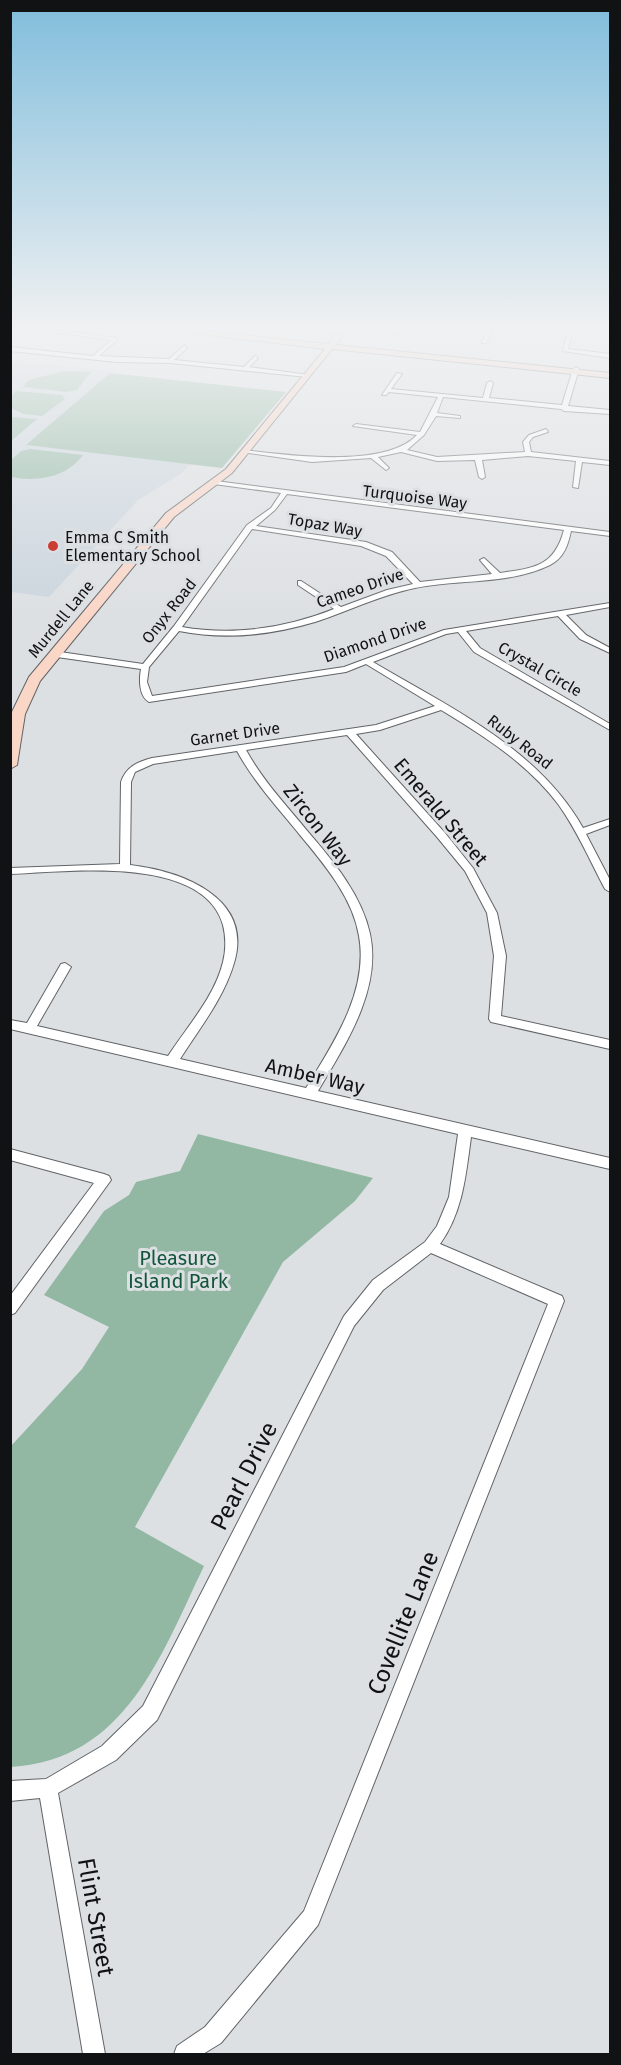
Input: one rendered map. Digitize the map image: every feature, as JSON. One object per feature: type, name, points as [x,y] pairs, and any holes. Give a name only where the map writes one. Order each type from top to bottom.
[{"type":"street","name":"Murdell Lane","points":[[10,765],[12,735],[18,714],[34,680],[53,654],[170,515],[185,502],[216,483],[265,426]]},
{"type":"street","points":[[359,426],[422,434]]},
{"type":"street","points":[[244,452],[312,460],[373,456],[401,450],[416,443],[427,426]]},
{"type":"street","points":[[528,454],[526,442],[531,436],[546,431]]},
{"type":"street","points":[[401,450],[437,459],[528,454],[610,463]]},
{"type":"street","points":[[373,456],[386,468]]},
{"type":"street","points":[[478,458],[482,477]]},
{"type":"street","points":[[576,487],[579,460]]},
{"type":"street","name":"Turquoise Way","points":[[216,483],[284,494],[610,534]]},
{"type":"street","name":"Onyx Road","points":[[149,699],[143,682],[145,667],[177,628],[250,527],[273,508],[284,494]]},
{"type":"street","name":"Topaz Way","points":[[250,527],[363,544],[389,554],[418,585]]},
{"type":"street","name":"Cameo Drive","points":[[177,628],[196,633],[232,633],[313,620],[379,594],[418,585],[497,575],[548,563],[563,549],[567,530]]},
{"type":"street","points":[[484,560],[497,575]]},
{"type":"street","points":[[301,583],[339,609]]},
{"type":"street","name":"Diamond Drive","points":[[149,699],[318,675],[368,662],[425,639],[460,629],[610,606]]},
{"type":"street","points":[[561,614],[583,637],[610,651]]},
{"type":"street","name":"Crystal Circle","points":[[460,629],[477,650],[610,727]]},
{"type":"street","points":[[53,654],[145,667]]},
{"type":"street","name":"Ruby Road","points":[[368,662],[486,735],[543,780],[561,801],[581,832],[610,889]]},
{"type":"street","name":"Garnet Drive","points":[[124,868],[126,782],[128,773],[133,769],[152,761],[392,724],[440,707]]},
{"type":"street","name":"Emerald Street","points":[[349,732],[470,870],[492,914],[500,956],[495,1019],[610,1045]]},
{"type":"street","name":"Zircon Way","points":[[240,748],[260,780],[326,860],[354,907],[364,931],[365,965],[359,998],[334,1051],[309,1094]]},
{"type":"street","points":[[581,832],[610,822]]},
{"type":"street","points":[[10,871],[124,868],[161,874],[206,893],[220,906],[229,921],[231,944],[228,966],[171,1062]]},
{"type":"street","points":[[30,1028],[65,967]]},
{"type":"street","name":"Amber Way","points":[[10,1024],[610,1164]]},
{"type":"street","name":"Pearl Drive","points":[[10,1791],[48,1788],[109,1753],[150,1713],[349,1321],[378,1285],[430,1246],[442,1230],[456,1197],[465,1131]]},
{"type":"street","points":[[10,1154],[104,1180],[10,1308]]},
{"type":"street","name":"Covellite Lane","points":[[185,2055],[213,2035],[311,1918],[557,1301],[430,1246]]},
{"type":"street","name":"Flint Street","points":[[48,1788],[94,2055]]},
{"type":"shaded area","name":"Emma C Smith Elementary School","points":[[11,426],[49,426],[27,445],[191,464],[179,475],[138,500],[49,597],[11,592]]},
{"type":"green space","points":[[11,426],[28,426],[11,441]]},
{"type":"green space","points":[[48,426],[257,426],[222,468],[26,445]]},
{"type":"green space","points":[[30,449],[83,455],[76,463],[60,473],[31,479],[11,477],[11,460],[21,451]]},
{"type":"green space","name":"Pleasure Island Park","points":[[198,1134],[373,1178],[355,1201],[283,1262],[135,1527],[204,1566],[154,1667],[134,1697],[111,1724],[84,1745],[51,1760],[11,1767],[11,1446],[82,1369],[109,1327],[44,1295],[104,1211],[129,1195],[136,1182],[180,1171]]},
{"type":"place","name":"Emma C Smith Elementary School","points":[[53,546]]}]
